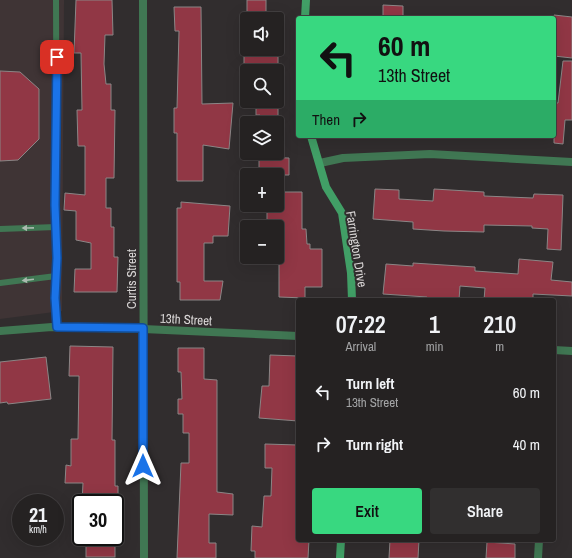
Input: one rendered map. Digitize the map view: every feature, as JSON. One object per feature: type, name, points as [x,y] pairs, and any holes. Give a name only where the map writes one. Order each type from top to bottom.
[{"type":"street","name":"Curtis Street","points":[[143,0],[144,558]]},
{"type":"street","points":[[305,16],[306,0]]},
{"type":"street","name":"Farrington Drive","points":[[312,138],[326,187],[342,213],[351,273],[352,298]]},
{"type":"street","points":[[320,163],[343,158],[430,154],[572,162]]},
{"type":"street","name":"13th Street","points":[[0,331],[57,327],[143,328],[296,336]]},
{"type":"street","points":[[556,350],[572,351]]},
{"type":"street","points":[[340,558],[341,542]]},
{"type":"street","points":[[538,558],[539,542]]},
{"type":"lane","points":[[56,0],[57,327]]},
{"type":"lane","points":[[0,228],[56,227]]},
{"type":"lane","points":[[0,283],[56,276]]},
{"type":"shaded area","points":[[0,0],[64,0],[62,311],[0,319]]},
{"type":"building","points":[[76,0],[112,0],[113,35],[105,35],[104,64],[106,84],[111,84],[111,110],[115,110],[114,178],[106,178],[106,208],[111,208],[111,227],[114,227],[114,257],[118,257],[117,292],[74,292],[75,269],[91,269],[91,243],[76,240],[76,211],[64,210],[65,193],[85,195],[85,146],[78,146],[77,110],[82,110],[81,53],[74,53]]},
{"type":"building","points":[[247,0],[266,0],[266,12],[247,12]]},
{"type":"building","points":[[383,5],[403,6],[403,16],[383,16]]},
{"type":"building","points":[[174,7],[201,7],[202,104],[233,103],[229,149],[203,145],[203,181],[177,181],[177,133],[174,133],[174,108],[177,108],[179,31],[175,31]]},
{"type":"building","points":[[554,15],[572,17],[572,58],[556,56],[556,16]]},
{"type":"building","points":[[244,56],[278,56],[278,64],[244,64]]},
{"type":"building","points":[[563,61],[572,61],[572,120],[565,120],[563,144],[554,143],[554,138],[556,138],[556,103],[558,103]]},
{"type":"building","points":[[0,71],[20,72],[39,89],[39,139],[18,160],[0,161]]},
{"type":"building","points":[[256,108],[278,108],[278,116],[256,115]]},
{"type":"building","points":[[284,158],[289,158],[289,175],[284,175],[284,168],[259,168],[259,160],[284,160]]},
{"type":"building","points":[[375,189],[399,190],[399,199],[433,201],[434,189],[484,192],[484,196],[533,198],[534,194],[563,195],[561,250],[547,249],[548,229],[532,228],[532,226],[484,225],[484,232],[444,231],[413,229],[413,222],[373,219]]},
{"type":"building","points":[[284,192],[302,192],[302,229],[306,229],[307,244],[310,244],[310,249],[322,249],[322,287],[305,287],[305,298],[279,297],[279,264],[284,264],[284,220],[267,220],[267,212],[284,212]]},
{"type":"building","points":[[181,202],[230,206],[228,236],[213,236],[213,243],[204,243],[204,281],[223,281],[220,300],[180,300],[180,282],[177,282],[177,208],[181,208]]},
{"type":"building","points":[[519,259],[553,262],[551,280],[572,282],[572,296],[533,294],[533,298],[484,298],[485,288],[460,286],[459,298],[427,298],[383,294],[386,264],[413,266],[413,263],[475,267],[475,271],[518,274]]},
{"type":"building","points":[[70,346],[113,347],[112,440],[115,440],[115,486],[118,486],[118,494],[82,494],[83,483],[65,483],[66,465],[71,466],[71,439],[78,439],[79,376],[69,376]]},
{"type":"building","points":[[178,348],[204,348],[204,379],[217,380],[217,492],[233,494],[233,515],[209,514],[209,543],[216,543],[216,558],[177,558],[181,463],[189,463],[189,433],[183,433],[183,414],[178,414],[178,399],[182,399],[181,372],[178,372]]},
{"type":"building","points":[[270,355],[296,356],[296,421],[259,418],[262,386],[269,386]]},
{"type":"building","points":[[46,357],[51,399],[8,404],[7,402],[0,403],[0,362]]},
{"type":"building","points":[[265,444],[296,445],[296,542],[309,542],[308,558],[255,558],[255,551],[251,551],[252,526],[262,527],[264,496],[271,496],[272,468],[265,468]]},
{"type":"building","points":[[390,542],[419,542],[418,558],[389,558]]},
{"type":"building","points":[[487,542],[515,544],[515,558],[486,558]]},
{"type":"building","points":[[86,546],[115,546],[115,557],[86,557]]},
{"type":"route","points":[[57,57],[55,205],[57,258],[55,298],[57,327],[143,328],[143,466]]}]
